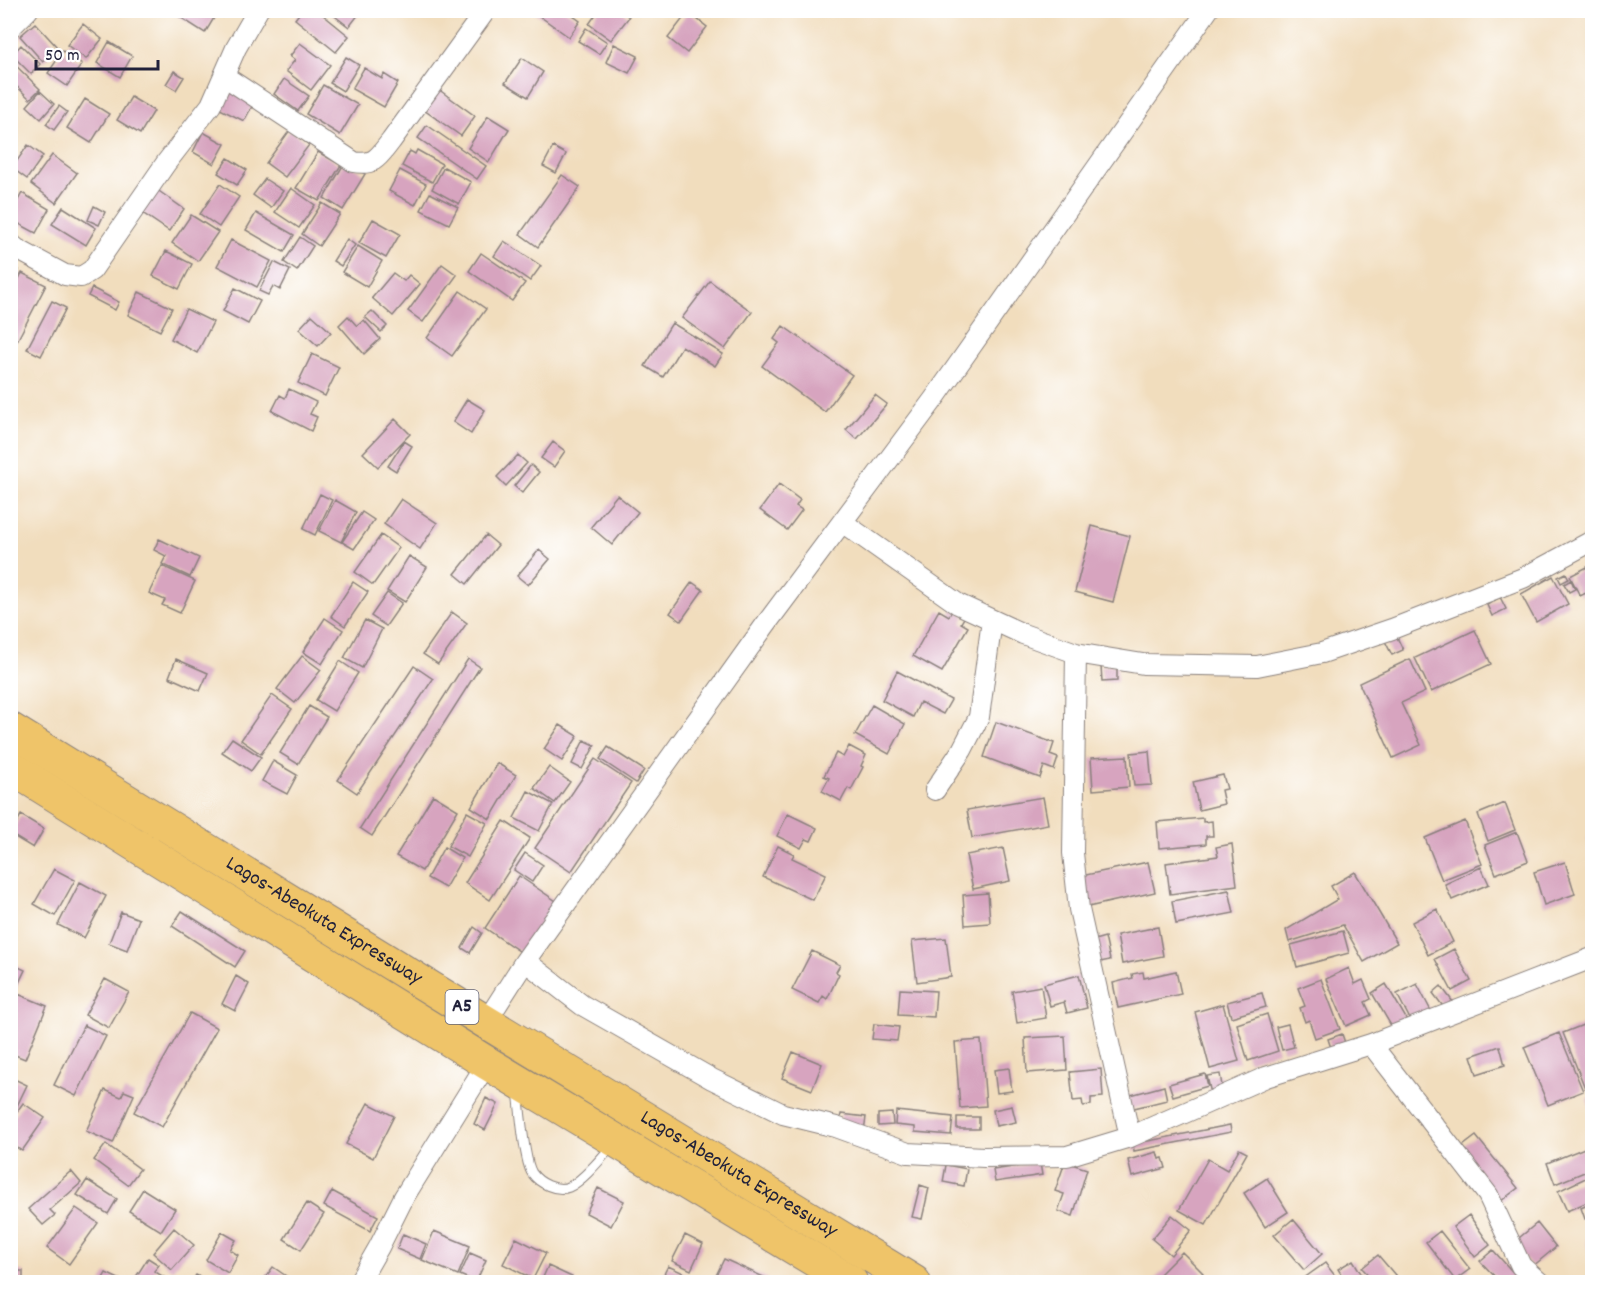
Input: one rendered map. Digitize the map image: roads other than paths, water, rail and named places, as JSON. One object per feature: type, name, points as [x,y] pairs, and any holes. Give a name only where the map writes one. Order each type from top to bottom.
[{"type":"highway","name":"Lagos-Abeokuta Expressway","points":[[10,729],[914,1282]]},
{"type":"highway","name":"Lagos-Abeokuta Expressway","points":[[10,767],[487,1063],[851,1282]]},
{"type":"street","points":[[10,28],[28,10]]},
{"type":"street","points":[[10,243],[65,275],[81,277],[92,270],[166,163],[211,105],[236,48],[258,10]]},
{"type":"street","points":[[224,76],[354,162],[369,163],[378,157],[391,141],[486,10]]},
{"type":"street","points":[[486,1022],[525,961],[766,624],[934,399],[1208,10]]},
{"type":"street","points":[[842,522],[958,604],[1023,634],[1076,653],[1143,664],[1257,666],[1322,653],[1392,629],[1523,578],[1593,541]]},
{"type":"street","points":[[935,790],[962,750],[979,717],[992,620]]},
{"type":"street","points":[[1076,653],[1073,854],[1079,909],[1130,1137]]},
{"type":"street","points":[[525,961],[582,1005],[712,1079],[783,1114],[836,1127],[908,1153],[984,1157],[1067,1155],[1130,1137],[1266,1077],[1371,1044],[1593,958]]},
{"type":"street","points":[[1371,1044],[1488,1195],[1521,1266],[1539,1282]]},
{"type":"street","points":[[359,1282],[380,1247],[404,1197],[487,1063]]},
{"type":"lane","points":[[517,1081],[531,1172],[547,1185],[558,1188],[569,1187],[580,1179],[617,1141]]}]
